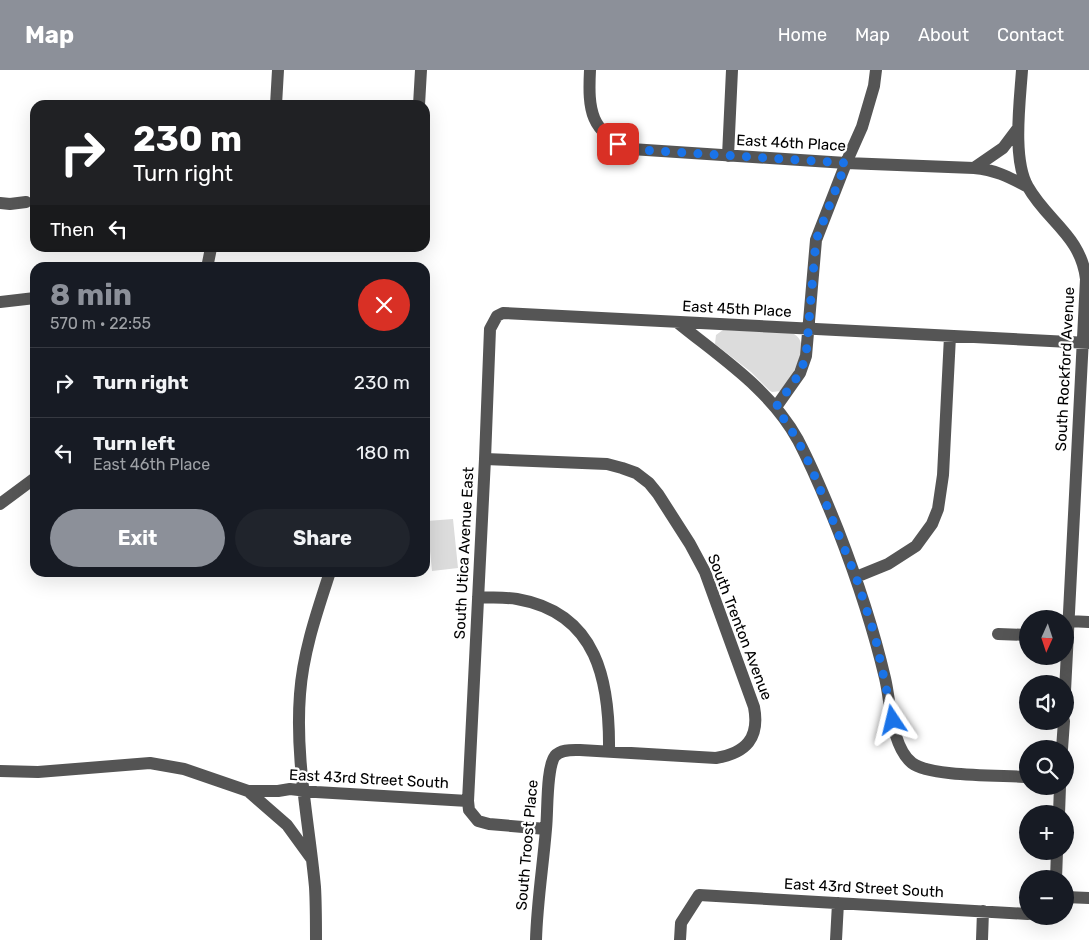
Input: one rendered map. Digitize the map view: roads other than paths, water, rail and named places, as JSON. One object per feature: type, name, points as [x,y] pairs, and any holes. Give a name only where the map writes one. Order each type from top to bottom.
[{"type":"street","points":[[276,100],[278,70]]},
{"type":"street","points":[[419,100],[421,70]]},
{"type":"street","name":"East 46th Place","points":[[590,70],[589,88],[592,113],[608,138],[631,149],[846,163],[974,168],[1003,174],[1026,186]]},
{"type":"street","points":[[728,156],[732,70]]},
{"type":"street","points":[[776,407],[800,373],[806,356],[816,240],[862,126],[874,86],[876,70]]},
{"type":"street","name":"South Rockford Avenue","points":[[1022,70],[1018,150],[1026,186],[1072,241],[1085,252],[1086,343],[1069,610]]},
{"type":"street","points":[[974,168],[1003,148],[1018,128]]},
{"type":"street","points":[[0,203],[26,202]]},
{"type":"street","points":[[0,302],[30,299]]},
{"type":"street","name":"East 45th Place","points":[[503,313],[1086,343]]},
{"type":"street","name":"South Utica Avenue East","points":[[468,800],[490,329],[493,322],[503,313]]},
{"type":"street","points":[[678,322],[753,383],[776,407],[797,439],[811,467],[856,577],[875,636],[900,747],[912,763],[944,773],[1019,777]]},
{"type":"street","points":[[856,577],[888,564],[916,546],[932,524],[938,509],[943,475],[950,336]]},
{"type":"street","name":"South Trenton Avenue","points":[[485,459],[606,464],[636,473],[649,483],[658,494],[690,544],[705,572],[754,707],[756,717],[753,735],[749,743],[742,749],[716,758],[609,752]]},
{"type":"street","points":[[0,504],[30,482]]},
{"type":"street","points":[[1076,482],[1089,482]]},
{"type":"street","points":[[316,940],[315,888],[303,790],[298,729],[303,665],[313,623],[328,577]]},
{"type":"street","points":[[478,597],[516,599],[541,605],[560,614],[584,638],[594,655],[607,697],[609,752]]},
{"type":"street","points":[[1074,621],[1089,622]]},
{"type":"street","points":[[998,634],[1019,634]]},
{"type":"street","name":"South Troost Place","points":[[536,940],[537,910],[552,761],[556,755],[569,750],[609,752]]},
{"type":"street","name":"East 43rd Street South","points":[[0,771],[38,772],[150,764],[184,769],[248,791],[290,789],[468,800],[469,810],[478,821],[488,824],[546,829]]},
{"type":"street","points":[[248,791],[287,825],[311,858]]},
{"type":"street","name":"East 43rd Street South","points":[[680,940],[681,923],[699,895],[1019,913]]},
{"type":"street","points":[[1074,897],[1089,898]]},
{"type":"street","points":[[836,940],[838,904]]},
{"type":"street","points":[[982,940],[983,911]]}]
